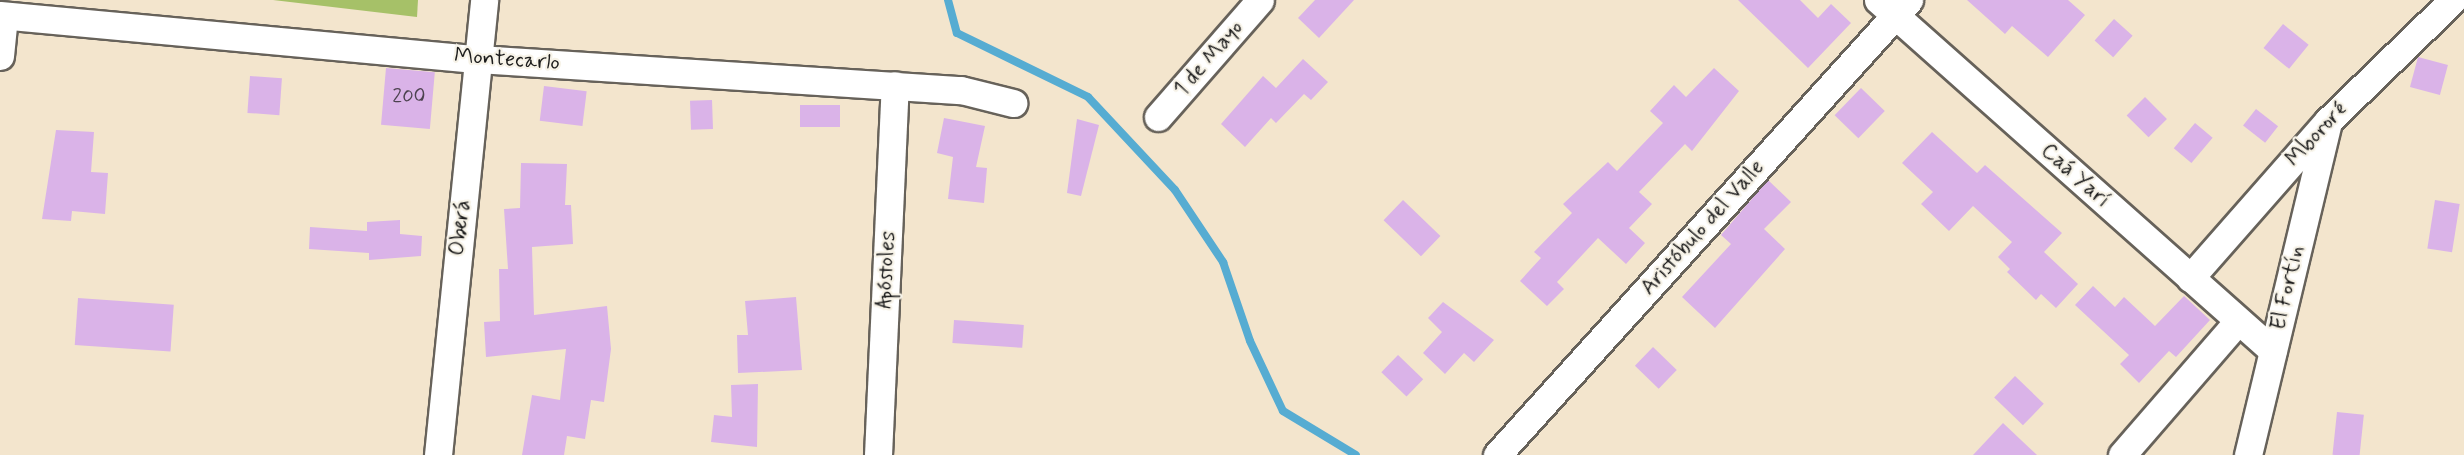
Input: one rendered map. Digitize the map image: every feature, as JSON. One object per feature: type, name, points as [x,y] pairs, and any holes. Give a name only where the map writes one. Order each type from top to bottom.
[{"type":"street","name":"Oberá","points":[[438,455],[484,0]]},
{"type":"street","name":"1 de Mayo","points":[[1158,117],[1260,0]]},
{"type":"street","name":"Mbororé","points":[[2190,279],[2328,121],[2453,0]]},
{"type":"street","name":"Caá Yarí","points":[[1894,5],[2190,279],[2273,351]]},
{"type":"street","name":"Aristóbulo del Valle","points":[[1497,455],[1894,5]]},
{"type":"street","name":"Montecarlo","points":[[2,15],[478,59],[961,90],[1013,102]]},
{"type":"street","points":[[0,56],[2,15]]},
{"type":"street","name":"Apóstoles","points":[[878,455],[895,85]]},
{"type":"street","name":"El Fortín","points":[[2248,455],[2328,121]]},
{"type":"street","points":[[2122,455],[2238,321]]},
{"type":"green space","points":[[273,0],[418,0],[417,17]]},
{"type":"building","points":[[1315,0],[1354,0],[1319,38],[1298,18]]},
{"type":"building","points":[[1738,0],[1800,0],[1818,18],[1831,4],[1851,23],[1808,68]]},
{"type":"building","points":[[1967,0],[2068,0],[2085,15],[2048,57],[2012,26],[2005,34]]},
{"type":"building","points":[[2114,19],[2133,36],[2113,57],[2095,41]]},
{"type":"building","points":[[2283,24],[2309,45],[2289,69],[2263,48]]},
{"type":"building","points":[[2418,57],[2448,65],[2440,95],[2410,87]]},
{"type":"building","points":[[1303,59],[1328,82],[1311,100],[1304,94],[1276,123],[1271,118],[1245,147],[1221,124],[1263,76],[1276,88]]},
{"type":"building","points":[[386,68],[435,72],[430,129],[381,125]]},
{"type":"building","points":[[1714,68],[1739,91],[1692,151],[1685,144],[1639,192],[1652,204],[1629,228],[1645,243],[1626,264],[1598,238],[1557,282],[1564,289],[1547,306],[1520,281],[1541,258],[1534,252],[1572,213],[1563,204],[1608,162],[1617,171],[1663,123],[1650,111],[1674,85],[1686,97]]},
{"type":"building","points":[[250,76],[282,78],[279,115],[247,113]]},
{"type":"building","points":[[544,86],[587,91],[582,126],[540,121]]},
{"type":"building","points":[[1861,88],[1885,111],[1858,138],[1835,115]]},
{"type":"building","points":[[2145,97],[2167,119],[2149,137],[2127,115]]},
{"type":"building","points":[[712,100],[713,129],[691,130],[690,101]]},
{"type":"building","points":[[800,105],[840,105],[840,127],[800,127]]},
{"type":"building","points":[[2256,109],[2278,126],[2265,143],[2243,126]]},
{"type":"building","points":[[944,118],[985,126],[976,167],[987,168],[984,203],[948,199],[953,157],[937,153]]},
{"type":"building","points":[[1077,119],[1099,125],[1081,196],[1067,193]]},
{"type":"building","points":[[2195,123],[2213,138],[2191,163],[2174,148]]},
{"type":"building","points":[[56,130],[94,132],[91,172],[108,173],[105,214],[72,211],[71,221],[42,219]]},
{"type":"building","points":[[1932,132],[1977,173],[1985,165],[2062,233],[2044,252],[2078,284],[2056,308],[2041,294],[2036,300],[2007,272],[2010,269],[1998,257],[2012,242],[1973,206],[1949,231],[1921,204],[1933,192],[1902,163]]},
{"type":"building","points":[[521,163],[567,164],[565,205],[571,205],[573,244],[532,247],[534,315],[607,306],[611,349],[604,402],[591,400],[585,439],[567,436],[564,455],[522,455],[532,395],[560,400],[566,349],[486,357],[484,322],[500,321],[499,269],[508,269],[504,209],[520,208]]},
{"type":"building","points":[[1768,180],[1791,202],[1764,229],[1785,249],[1715,328],[1682,297],[1731,244],[1721,235]]},
{"type":"building","points":[[1403,200],[1440,236],[1421,256],[1384,220]]},
{"type":"building","points":[[2435,200],[2460,204],[2452,252],[2427,248]]},
{"type":"building","points":[[400,220],[400,234],[422,236],[421,256],[369,260],[369,253],[309,249],[310,227],[367,231],[367,222]]},
{"type":"building","points":[[2093,286],[2115,307],[2124,297],[2155,326],[2184,296],[2210,320],[2176,357],[2169,351],[2139,383],[2120,364],[2129,355],[2075,305]]},
{"type":"building","points":[[796,297],[802,370],[738,373],[737,335],[748,335],[745,301]]},
{"type":"building","points":[[78,298],[174,305],[170,352],[75,345]]},
{"type":"building","points":[[1443,302],[1494,340],[1474,362],[1464,353],[1445,374],[1423,353],[1442,332],[1428,318]]},
{"type":"building","points":[[954,320],[1024,325],[1022,348],[952,343]]},
{"type":"building","points":[[1653,347],[1677,370],[1659,389],[1635,366]]},
{"type":"building","points":[[1398,355],[1423,379],[1407,397],[1381,372]]},
{"type":"building","points":[[2015,376],[2044,404],[2023,425],[1994,398]]},
{"type":"building","points":[[758,384],[757,447],[711,442],[714,415],[732,417],[731,385]]},
{"type":"building","points":[[2337,412],[2364,415],[2360,455],[2333,455]]},
{"type":"building","points":[[2003,423],[2037,455],[1973,455]]},
{"type":"waterway","points":[[948,0],[957,33],[1088,97],[1175,190],[1223,262],[1250,341],[1283,411],[1356,455]]}]
